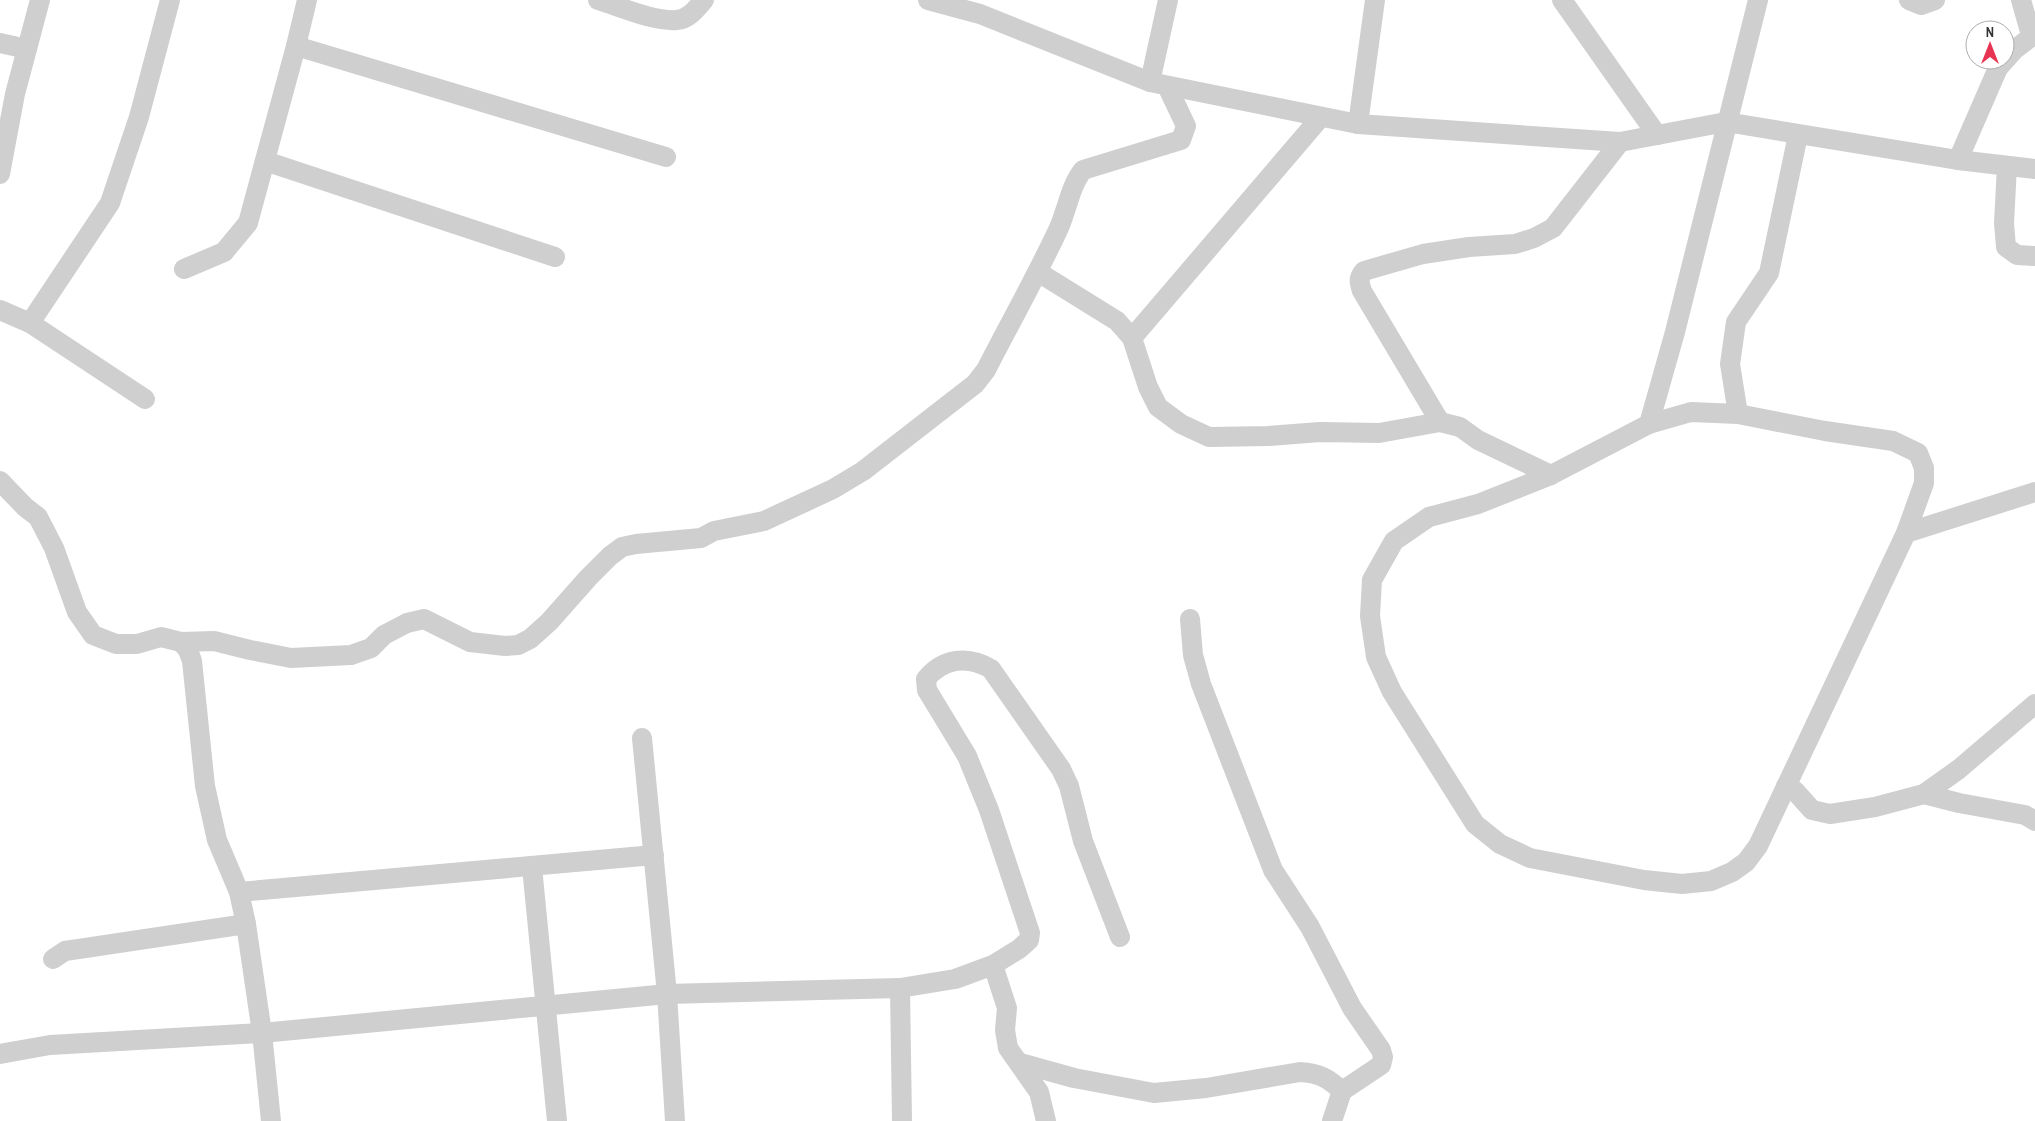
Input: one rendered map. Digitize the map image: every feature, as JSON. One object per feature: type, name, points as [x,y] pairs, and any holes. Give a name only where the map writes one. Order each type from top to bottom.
[{"type":"street","points":[[0,172],[15,94],[40,0]]},
{"type":"street","points":[[30,323],[110,203],[139,117],[170,0]]},
{"type":"street","points":[[184,268],[224,252],[248,223],[307,0]]},
{"type":"street","points":[[598,0],[657,18],[678,20],[692,14],[704,0]]},
{"type":"street","points":[[928,0],[979,7],[1158,84],[1320,118],[1358,124],[1620,142],[1726,122],[1958,160],[2035,169]]},
{"type":"street","points":[[0,481],[38,517],[54,548],[77,612],[94,635],[116,644],[137,644],[161,637],[181,642],[214,641],[291,658],[351,655],[371,648],[384,634],[407,623],[424,620],[470,642],[505,646],[518,645],[530,639],[550,622],[588,578],[610,556],[622,548],[636,544],[701,538],[714,531],[764,521],[833,489],[863,471],[975,384],[986,370],[1038,272],[1066,214],[1077,178],[1084,170],[1181,140],[1186,126],[1158,84],[1168,0]]},
{"type":"street","points":[[1358,124],[1375,0]]},
{"type":"street","points":[[1562,0],[1657,135]]},
{"type":"street","points":[[1649,424],[1675,332],[1758,0]]},
{"type":"street","points":[[1909,0],[1921,5],[1935,0]]},
{"type":"street","points":[[1958,160],[1998,68],[2014,50],[2033,35],[2021,0]]},
{"type":"street","points":[[0,44],[27,49]]},
{"type":"street","points":[[296,46],[666,157]]},
{"type":"street","points":[[1132,338],[1320,118]]},
{"type":"street","points":[[1738,414],[1730,364],[1736,322],[1769,273],[1798,135]]},
{"type":"street","points":[[1440,422],[1362,291],[1359,282],[1360,276],[1364,271],[1423,254],[1469,247],[1515,244],[1552,228],[1620,142]]},
{"type":"street","points":[[265,160],[555,257]]},
{"type":"street","points":[[2007,166],[2004,223],[2006,247],[2017,255],[2035,256]]},
{"type":"street","points":[[1038,272],[1117,321],[1132,338],[1148,387],[1158,407],[1181,424],[1209,437],[1268,436],[1320,432],[1379,433],[1440,422],[1460,427],[1478,440],[1551,475]]},
{"type":"street","points":[[0,310],[30,323],[145,399]]},
{"type":"street","points":[[1690,412],[1738,414],[1825,431],[1893,440],[1918,453],[1924,468],[1924,483],[1906,533],[1758,846],[1746,862],[1732,872],[1711,881],[1682,884],[1644,880],[1530,858],[1500,844],[1475,824],[1392,692],[1376,657],[1370,616],[1372,580],[1394,541],[1429,517],[1478,504],[1551,475],[1649,424],[1690,412]]},
{"type":"street","points":[[1906,533],[2035,492]]},
{"type":"street","points":[[1190,620],[1193,655],[1201,684],[1273,870],[1310,926],[1352,1008],[1381,1050],[1383,1057],[1381,1065],[1342,1091],[1329,1120]]},
{"type":"street","points":[[181,642],[188,650],[192,661],[205,786],[215,831],[227,866],[239,892],[246,924],[262,1033],[271,1121]]},
{"type":"street","points":[[0,1054],[50,1046],[262,1033],[546,1004],[667,994],[900,988],[955,979],[993,965],[1019,949],[1028,940],[1030,933],[989,810],[967,756],[927,690],[926,679],[933,671],[951,661],[972,661],[990,669],[1061,768],[1068,786],[1083,841],[1120,937]]},
{"type":"street","points":[[1786,786],[1795,791],[1812,810],[1830,814],[1874,807],[1924,794],[1959,768],[2035,704]]},
{"type":"street","points":[[642,738],[667,994],[675,1121]]},
{"type":"street","points":[[1924,794],[1959,803],[2025,815],[2035,821]]},
{"type":"street","points":[[239,892],[654,855]]},
{"type":"street","points":[[532,867],[557,1121]]},
{"type":"street","points":[[53,959],[65,951],[246,924]]},
{"type":"street","points":[[993,965],[1007,1008],[1005,1030],[1008,1048],[1039,1092],[1046,1121]]},
{"type":"street","points":[[900,988],[902,1121]]},
{"type":"street","points":[[1020,1063],[1074,1078],[1154,1094],[1206,1088],[1300,1072],[1314,1073],[1327,1078],[1342,1091]]}]
